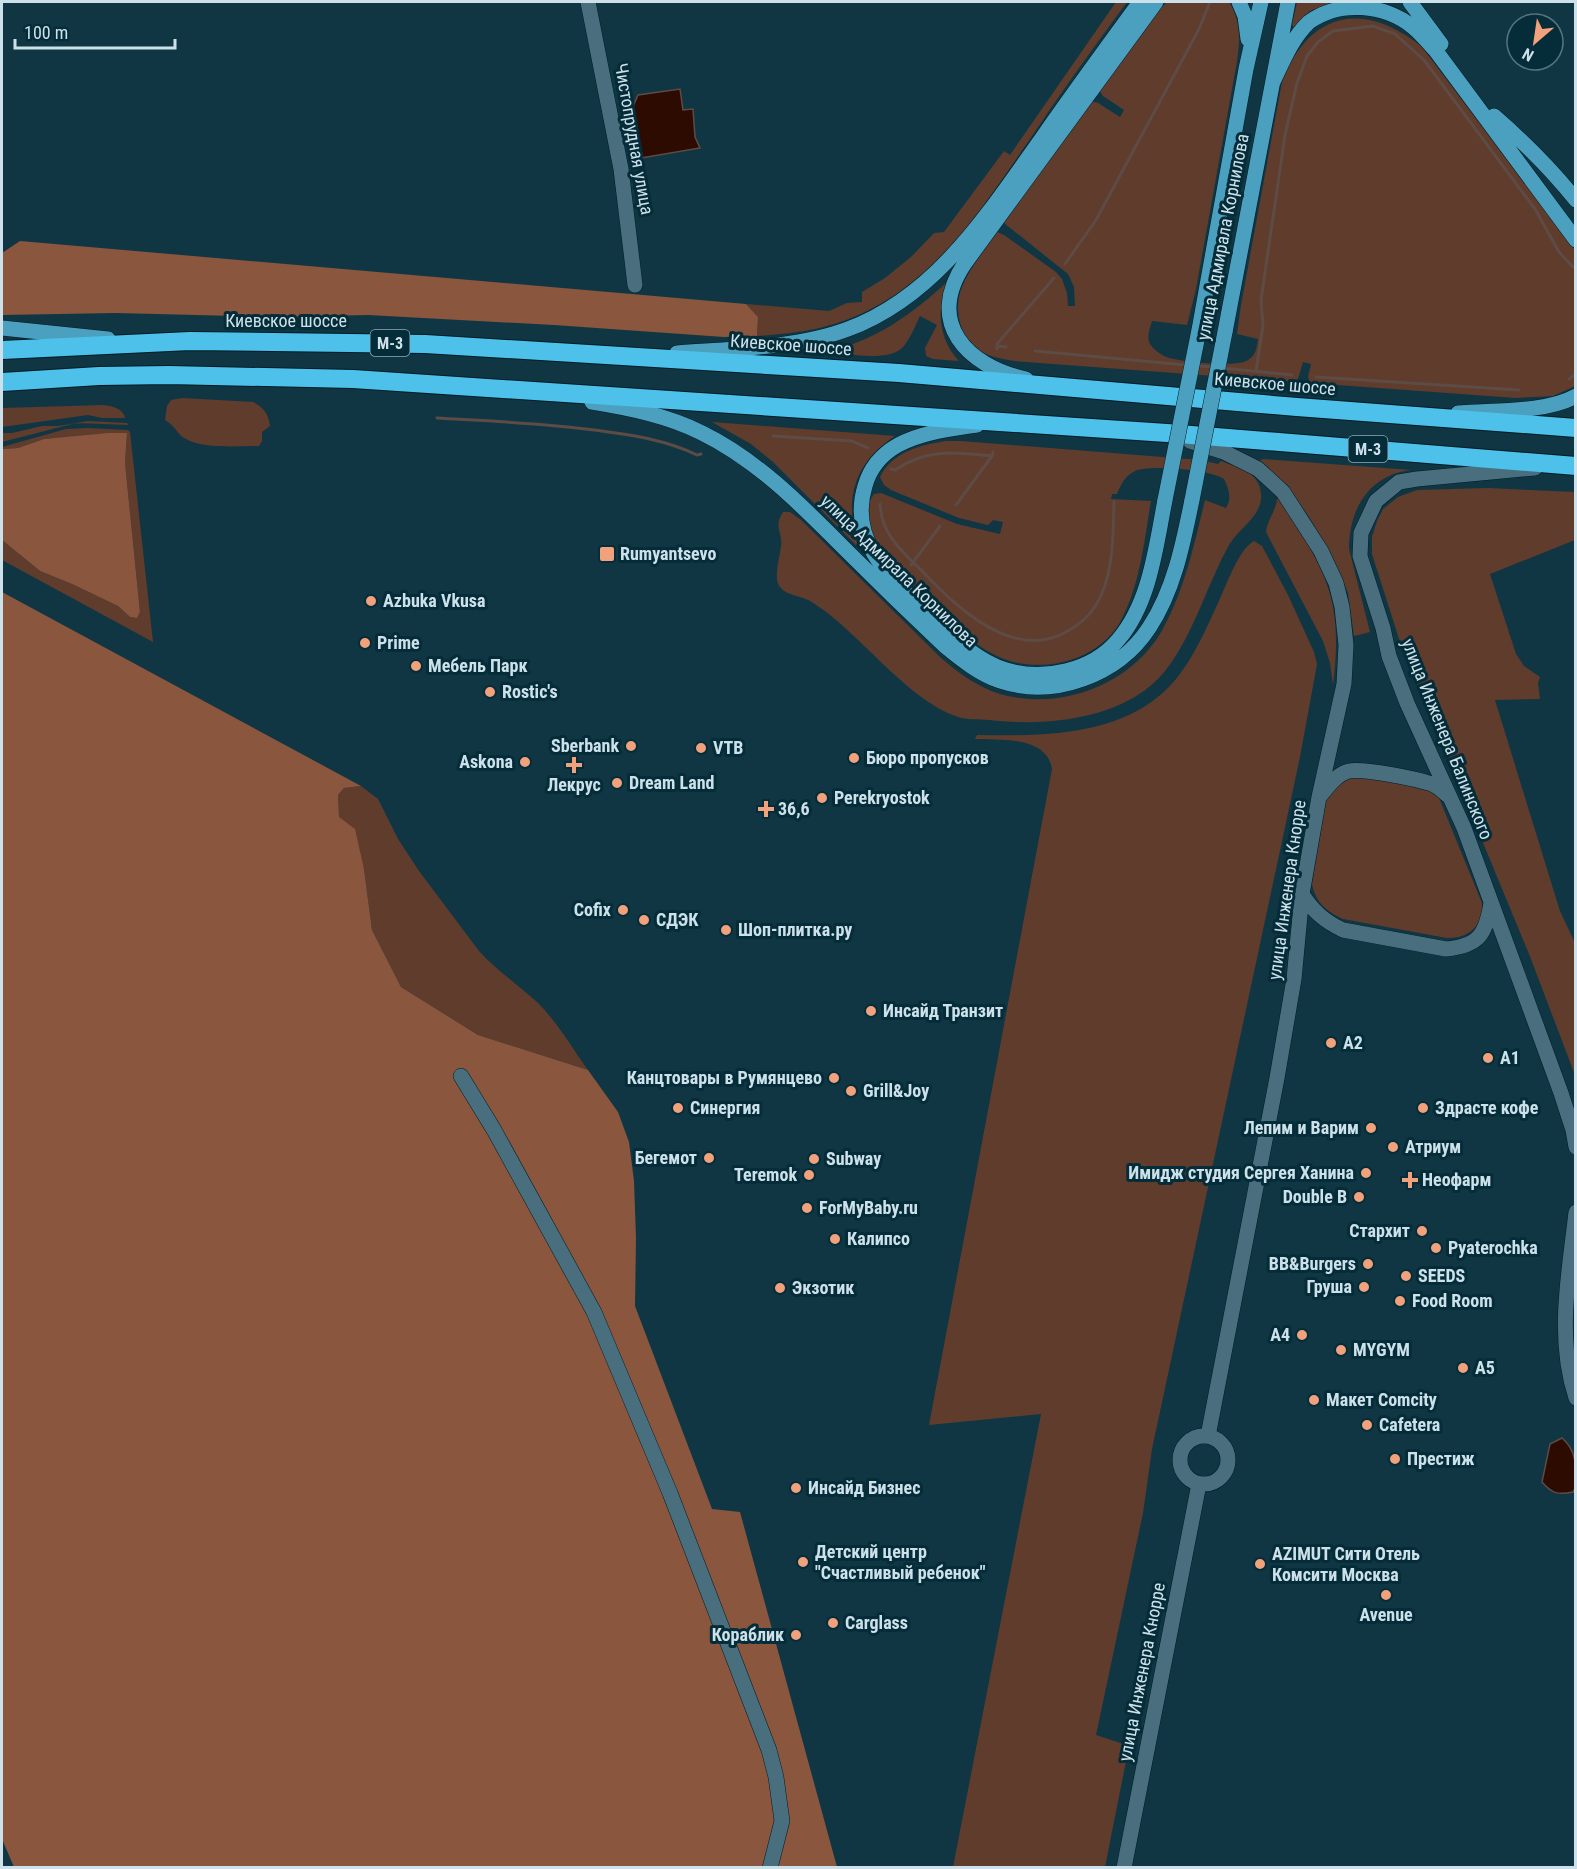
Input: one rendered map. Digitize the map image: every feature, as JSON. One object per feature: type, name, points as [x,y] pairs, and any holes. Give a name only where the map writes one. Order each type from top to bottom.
[{"type":"highway","name":"Киевское шоссе","points":[[2,350],[144,342],[296,341],[426,344],[636,356],[1059,386],[1575,428]]},
{"type":"highway","name":"М-3","points":[[2,382],[99,376],[169,375],[353,379],[1167,433],[1573,466]]},
{"type":"main road","points":[[636,356],[740,348],[821,337],[859,325],[903,300],[929,279],[964,243],[1140,2]]},
{"type":"main road","points":[[1059,386],[1007,373],[970,354],[959,342],[952,327],[949,307],[951,292],[965,263],[1156,2]]},
{"type":"main road","points":[[1239,2],[1247,28],[1246,69]]},
{"type":"main road","name":"улица Адмирала Корнилова","points":[[1003,422],[944,430],[899,444],[879,460],[871,470],[861,499],[862,528],[868,545],[890,575],[954,638],[974,654],[993,665],[1018,672],[1054,673],[1084,664],[1112,647],[1127,629],[1141,599],[1151,566],[1165,500],[1246,69],[1261,2]]},
{"type":"main road","name":"улица Адмирала Корнилова","points":[[488,387],[618,406],[657,416],[700,432],[719,442],[750,462],[783,489],[957,656],[988,676],[1017,685],[1056,686],[1079,680],[1111,665],[1131,650],[1150,627],[1169,587],[1178,560],[1192,500],[1288,2]]},
{"type":"main road","points":[[1410,2],[1575,224]]},
{"type":"main road","points":[[1273,82],[1294,40],[1310,21],[1325,13],[1340,8],[1363,6],[1398,17],[1419,32],[1436,51],[1575,240]]},
{"type":"main road","points":[[1494,116],[1529,147],[1575,200]]},
{"type":"main road","points":[[2,328],[144,342]]},
{"type":"main road","points":[[1418,416],[1536,408],[1562,402],[1575,396]]},
{"type":"street","name":"Чистопрудная улица","points":[[588,2],[621,169],[635,285]]},
{"type":"street","name":"улица Инженера Кнорре","points":[[1167,433],[1224,452],[1258,469],[1283,492],[1326,561],[1336,583],[1344,619],[1345,673],[1319,797],[1302,894],[1294,979],[1279,1068],[1208,1436]]},
{"type":"street","name":"улица Инженера Балинского","points":[[1573,466],[1399,482],[1377,501],[1361,533],[1360,556],[1383,628],[1389,656],[1407,704],[1464,828],[1562,1093],[1573,1130],[1575,1147]]},
{"type":"street","points":[[1319,797],[1332,782],[1348,771],[1363,770],[1432,784],[1450,798]]},
{"type":"street","points":[[1302,894],[1311,908],[1320,916],[1343,930],[1446,950],[1461,948],[1480,937],[1488,918],[1491,901]]},
{"type":"street","points":[[461,1076],[494,1130],[594,1312],[670,1493],[769,1750],[783,1821],[770,1868]]},
{"type":"street","points":[[1575,1212],[1564,1313],[1565,1351],[1575,1398]]},
{"type":"street","points":[[1208,1436],[1222,1444],[1228,1459],[1227,1468],[1217,1481],[1199,1484],[1182,1471],[1180,1456],[1182,1449],[1193,1438],[1208,1436]]},
{"type":"street","name":"улица Инженера Кнорре","points":[[1124,1868],[1199,1484]]},
{"type":"shaded area","points":[[1116,2],[1127,2],[992,193],[929,268],[877,306],[846,320],[802,331],[757,336],[758,317],[746,304],[829,311],[847,303],[862,302],[862,292],[885,278],[911,257],[934,233],[944,232],[1004,151],[1010,155]]},
{"type":"shaded area","points":[[1167,2],[1229,2],[1238,25],[1239,42],[1196,289],[1187,325],[1152,321],[1148,338],[1154,349],[1171,358],[1220,364],[1242,362],[1254,354],[1258,339],[1237,334],[1282,82],[1293,58],[1307,40],[1323,27],[1340,20],[1359,19],[1379,23],[1400,32],[1422,47],[1575,250],[1575,386],[1553,396],[1516,398],[1310,383],[1308,377],[1311,364],[1303,362],[1297,382],[1014,361],[989,355],[977,349],[970,342],[961,325],[959,296],[969,272],[997,232],[1056,272],[1062,279],[1067,293],[1068,306],[1075,306],[1074,287],[1068,274],[1004,223],[1091,101],[1120,117],[1124,110],[1103,96],[1099,90],[1154,15]]},
{"type":"shaded area","points":[[1297,2],[1333,2],[1310,11],[1294,27],[1292,25]]},
{"type":"shaded area","points":[[680,89],[683,110],[693,109],[695,137],[700,148],[641,158],[631,153],[631,111],[638,95]]},
{"type":"shaded area","points":[[20,241],[746,304],[758,317],[757,336],[724,337],[368,315],[278,317],[116,313],[2,315],[2,253]]},
{"type":"shaded area","points":[[948,281],[942,302],[941,323],[947,343],[959,361],[933,359],[926,356],[925,348],[937,325],[920,316],[907,342],[894,353],[875,356],[826,352],[876,334],[921,305]]},
{"type":"shaded area","points":[[182,398],[253,402],[265,411],[270,426],[262,432],[262,441],[259,446],[221,446],[193,442],[183,437],[165,420],[167,406],[171,400]]},
{"type":"shaded area","points":[[103,405],[120,410],[125,418],[102,418],[88,415],[2,427],[2,408]]},
{"type":"shaded area","points":[[88,421],[127,423],[128,425],[76,423]]},
{"type":"shaded area","points":[[712,422],[895,436],[869,458],[855,485],[852,515],[859,548],[773,462],[751,444]]},
{"type":"shaded area","points":[[76,423],[2,442],[2,433]]},
{"type":"shaded area","points":[[66,429],[128,430],[130,432],[153,642],[2,560],[2,540],[40,571],[118,606],[130,617],[137,618],[140,612],[125,463],[127,433],[44,439],[18,448],[2,449],[2,447]]},
{"type":"shaded area","points":[[127,433],[125,463],[140,612],[137,618],[130,617],[118,606],[40,571],[2,540],[2,449],[18,448],[44,439]]},
{"type":"shaded area","points":[[946,441],[1200,460],[1218,464],[1221,461],[1244,470],[1254,477],[1260,488],[1260,505],[1229,545],[1188,635],[1171,663],[1155,682],[1136,697],[1089,715],[1064,720],[1013,722],[962,718],[944,711],[907,686],[822,609],[781,588],[777,579],[781,541],[778,526],[783,512],[790,512],[801,520],[939,656],[960,673],[975,683],[1000,694],[1045,699],[1090,690],[1130,668],[1146,652],[1160,634],[1176,602],[1205,500],[1226,508],[1229,494],[1224,479],[1207,473],[1153,468],[1135,471],[1129,475],[1117,494],[1112,494],[1111,499],[1151,501],[1137,580],[1119,624],[1109,637],[1095,648],[1064,662],[1047,665],[1013,662],[997,656],[970,639],[905,579],[883,553],[870,524],[868,516],[870,501],[874,494],[881,493],[957,524],[1000,534],[1003,522],[993,520],[988,525],[959,518],[884,485],[880,477],[885,468],[899,456],[926,445]]},
{"type":"shaded area","points":[[1260,460],[1411,470],[1396,473],[1373,487],[1364,496],[1353,520],[1349,549],[1370,632],[1354,636],[1348,593],[1333,558],[1309,517],[1287,486]]},
{"type":"shaded area","points":[[1488,488],[1575,492],[1575,540],[1490,574],[1516,654],[1524,666],[1540,677],[1538,683],[1540,699],[1495,700],[1560,911],[1575,943],[1575,1075],[1529,954],[1400,642],[1372,554],[1372,537],[1377,521],[1383,509],[1398,497],[1417,490]]},
{"type":"shaded area","points":[[1277,499],[1280,499],[1309,546],[1328,586],[1336,629],[1333,685],[1330,663],[1323,641],[1266,532]]},
{"type":"shaded area","points":[[1254,541],[1262,546],[1288,595],[1314,652],[1317,664],[1300,757],[1152,1449],[1143,1513],[1096,1735],[1129,1746],[1105,1867],[953,1867],[1041,1414],[929,1425],[1052,769],[1048,758],[1032,745],[1009,740],[975,739],[977,735],[1030,735],[1084,729],[1134,712],[1156,698],[1176,679],[1188,662],[1238,560]]},
{"type":"shaded area","points":[[2,592],[361,786],[344,788],[338,795],[339,817],[355,829],[364,869],[372,930],[401,987],[478,1035],[588,1070],[618,1112],[629,1142],[634,1181],[635,1306],[712,1509],[740,1512],[837,1867],[14,1867],[2,1839]]},
{"type":"shaded area","points":[[1351,775],[1423,787],[1439,798],[1482,903],[1480,918],[1474,929],[1462,936],[1447,938],[1343,919],[1319,901],[1312,884],[1326,800],[1331,789]]},
{"type":"shaded area","points":[[361,786],[378,799],[398,839],[419,871],[479,951],[545,1011],[588,1070],[478,1035],[401,987],[372,930],[364,869],[339,817],[338,795],[344,788]]},
{"type":"shaded area","points":[[1562,1438],[1571,1448],[1575,1459],[1576,1487],[1573,1492],[1556,1493],[1542,1482],[1550,1444]]},
{"type":"waterway","points":[[1065,264],[1096,220],[1199,29],[1210,2]]},
{"type":"waterway","points":[[1256,371],[1263,326],[1261,300],[1285,135],[1297,83],[1307,56],[1318,42],[1333,31],[1373,26],[1395,34],[1424,60],[1535,209],[1559,252],[1573,267]]},
{"type":"waterway","points":[[997,349],[997,344],[1054,278]]},
{"type":"waterway","points":[[997,346],[1006,347]]},
{"type":"waterway","points":[[1035,351],[1186,365]]},
{"type":"waterway","points":[[1196,366],[1213,367]]},
{"type":"waterway","points":[[1222,368],[1292,375]]},
{"type":"waterway","points":[[1569,379],[1576,374]]},
{"type":"waterway","points":[[1316,377],[1519,390]]},
{"type":"waterway","points":[[437,418],[594,430],[647,438],[697,455],[701,454]]},
{"type":"waterway","points":[[773,436],[852,441],[868,448]]},
{"type":"waterway","points":[[891,469],[895,470],[918,458],[930,455],[966,453],[992,456],[993,452]]},
{"type":"waterway","points":[[956,505],[992,456]]},
{"type":"waterway","points":[[880,504],[884,525],[895,543],[954,602],[989,627],[1008,636],[1027,640],[1047,639],[1066,632],[1083,620],[1096,605],[1102,594],[1109,568],[1113,541],[1114,502]]},
{"type":"waterway","points":[[911,565],[940,526]]},
{"type":"place","name":"Rumyantsevo","points":[[607,554]]},
{"type":"place","name":"Azbuka Vkusa","points":[[371,601]]},
{"type":"place","name":"Prime","points":[[365,643]]},
{"type":"place","name":"Мебель Парк","points":[[416,666]]},
{"type":"place","name":"Rostic's","points":[[490,692]]},
{"type":"place","name":"Sberbank","points":[[631,746]]},
{"type":"place","name":"VTB","points":[[701,748]]},
{"type":"place","name":"Бюро пропусков","points":[[854,758]]},
{"type":"place","name":"Askona","points":[[525,762]]},
{"type":"place","name":"Лекрус","points":[[574,765]]},
{"type":"place","name":"Dream Land","points":[[617,783]]},
{"type":"place","name":"Perekryostok","points":[[822,798]]},
{"type":"place","name":"36,6","points":[[766,809]]},
{"type":"place","name":"Cofix","points":[[623,910]]},
{"type":"place","name":"СДЭК","points":[[644,920]]},
{"type":"place","name":"Шоп-плитка.ру","points":[[726,930]]},
{"type":"place","name":"Инсайд Транзит","points":[[871,1011]]},
{"type":"place","name":"А2","points":[[1331,1043]]},
{"type":"place","name":"А1","points":[[1488,1058]]},
{"type":"place","name":"Канцтовары в Румянцево","points":[[834,1078]]},
{"type":"place","name":"Grill&Joy","points":[[851,1091]]},
{"type":"place","name":"Синергия","points":[[678,1108]]},
{"type":"place","name":"Здрасте кофе","points":[[1423,1108]]},
{"type":"place","name":"Лепим и Варим","points":[[1371,1128]]},
{"type":"place","name":"Атриум","points":[[1393,1147]]},
{"type":"place","name":"Бегемот","points":[[709,1158]]},
{"type":"place","name":"Subway","points":[[814,1159]]},
{"type":"place","name":"Имидж студия Сергея Ханина","points":[[1366,1173]]},
{"type":"place","name":"Teremok","points":[[809,1175]]},
{"type":"place","name":"Неофарм","points":[[1410,1180]]},
{"type":"place","name":"Double B","points":[[1359,1197]]},
{"type":"place","name":"ForMyBaby.ru","points":[[807,1208]]},
{"type":"place","name":"Стархит","points":[[1422,1231]]},
{"type":"place","name":"Калипсо","points":[[835,1239]]},
{"type":"place","name":"Pyaterochka","points":[[1436,1248]]},
{"type":"place","name":"BB&Burgers","points":[[1368,1264]]},
{"type":"place","name":"SEEDS","points":[[1406,1276]]},
{"type":"place","name":"Груша","points":[[1364,1287]]},
{"type":"place","name":"Экзотик","points":[[780,1288]]},
{"type":"place","name":"Food Room","points":[[1400,1301]]},
{"type":"place","name":"А4","points":[[1302,1335]]},
{"type":"place","name":"MYGYM","points":[[1341,1350]]},
{"type":"place","name":"А5","points":[[1463,1368]]},
{"type":"place","name":"Макет Comcity","points":[[1314,1400]]},
{"type":"place","name":"Cafetera","points":[[1367,1425]]},
{"type":"place","name":"Престиж","points":[[1395,1459]]},
{"type":"place","name":"Инсайд Бизнес","points":[[796,1488]]},
{"type":"place","name":"Детский центр \"Счастливый ребенок\"","points":[[803,1562]]},
{"type":"place","name":"AZIMUT Сити Отель Комсити Москва","points":[[1260,1564]]},
{"type":"place","name":"Avenue","points":[[1386,1595]]},
{"type":"place","name":"Carglass","points":[[833,1623]]},
{"type":"place","name":"Кораблик","points":[[796,1635]]}]
